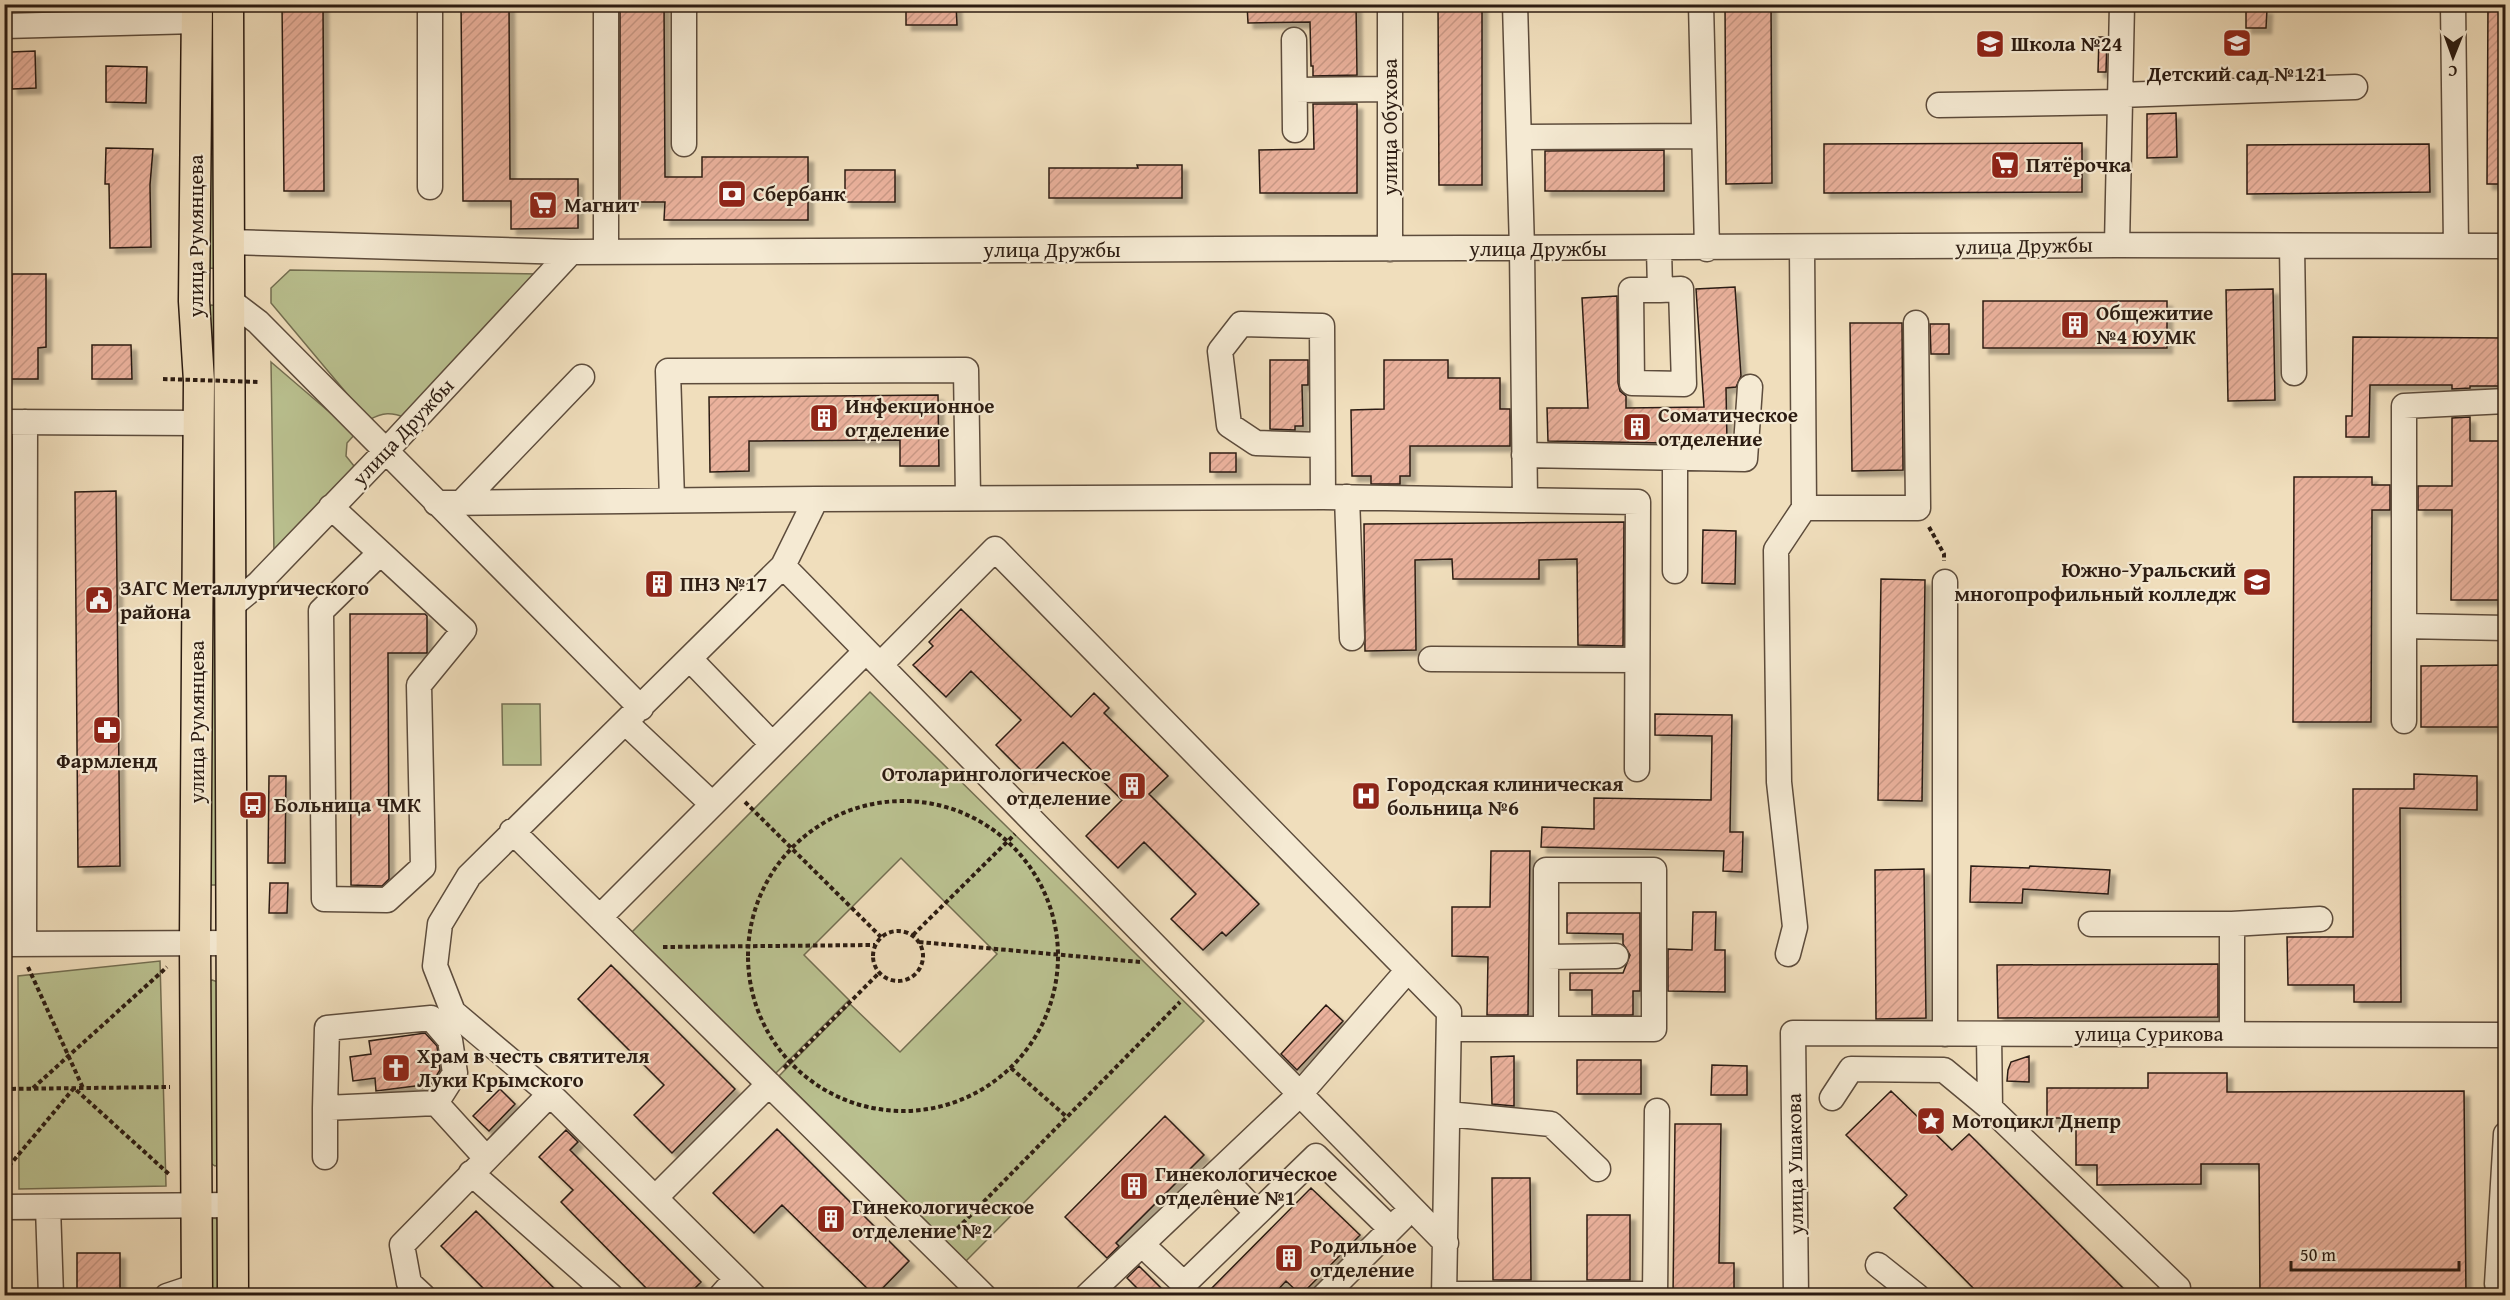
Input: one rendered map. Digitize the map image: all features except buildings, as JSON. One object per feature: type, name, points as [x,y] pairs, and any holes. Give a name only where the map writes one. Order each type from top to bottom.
[{"type":"main road","name":"улица Румянцева","points":[[228,4],[233,1296]]},
{"type":"main road","name":"улица Румянцева","points":[[197,13],[195,288],[200,381],[195,943],[197,1291]]},
{"type":"main road","points":[[195,288],[229,294]]},
{"type":"street","points":[[430,4],[430,187]]},
{"type":"street","points":[[606,4],[606,252]]},
{"type":"street","points":[[684,4],[684,144]]},
{"type":"street","name":"улица Обухова","points":[[1390,4],[1390,249]]},
{"type":"street","points":[[1515,4],[1522,249],[1525,500]]},
{"type":"street","points":[[1701,4],[1702,136],[1707,249]]},
{"type":"street","points":[[2117,245],[2122,4]]},
{"type":"street","points":[[2453,4],[2456,246]]},
{"type":"street","points":[[4,26],[197,13]]},
{"type":"street","points":[[1294,40],[1295,130]]},
{"type":"street","points":[[1939,105],[2355,87]]},
{"type":"street","points":[[1295,90],[1390,89]]},
{"type":"street","points":[[1519,137],[1702,136]]},
{"type":"street","name":"улица Дружбы","points":[[228,242],[571,252],[1707,249],[2117,245],[2505,246]]},
{"type":"street","points":[[2292,246],[2294,373]]},
{"type":"street","points":[[1659,248],[1660,290]]},
{"type":"street","points":[[1788,954],[1795,927],[1779,782],[1776,550],[1804,508],[1803,248]]},
{"type":"street","name":"улица Дружбы","points":[[230,607],[258,584],[385,452],[571,252]]},
{"type":"street","points":[[229,294],[436,503],[633,715],[711,803]]},
{"type":"street","points":[[1804,508],[1918,508],[1916,323]]},
{"type":"street","points":[[1322,446],[1256,443],[1229,425],[1220,351],[1241,324],[1322,326],[1323,497]]},
{"type":"street","points":[[672,500],[668,371],[966,370],[968,497]]},
{"type":"street","points":[[462,502],[582,377]]},
{"type":"street","points":[[1524,455],[1745,459],[1750,387]]},
{"type":"street","points":[[2404,721],[2404,406],[2505,401]]},
{"type":"street","points":[[199,423],[15,422],[16,944],[231,943]]},
{"type":"street","points":[[1675,458],[1675,571]]},
{"type":"street","points":[[436,503],[968,497],[1347,497],[1638,502],[1637,769]]},
{"type":"street","points":[[1347,497],[1352,638]]},
{"type":"street","points":[[754,1296],[729,1287],[655,1198],[550,1094],[453,1012],[435,966],[440,924],[469,876],[512,831],[783,566],[816,499]]},
{"type":"street","points":[[331,507],[379,554],[464,630],[419,685],[423,867],[387,900],[324,899],[321,611],[379,554]]},
{"type":"street","points":[[600,917],[772,744],[995,549],[1449,1012],[1444,1295],[1655,1294],[1657,1111]]},
{"type":"street","points":[[783,566],[1446,1243]]},
{"type":"street","points":[[1945,582],[1945,1034]]},
{"type":"street","points":[[2404,626],[2505,628]]},
{"type":"street","points":[[690,659],[772,744]]},
{"type":"street","points":[[1431,659],[1637,660]]},
{"type":"street","points":[[512,831],[984,1296]]},
{"type":"street","points":[[1449,1029],[1546,1029],[1654,1029],[1654,870],[1546,870],[1546,1029]]},
{"type":"street","points":[[2091,924],[2232,924],[2320,920]]},
{"type":"street","points":[[2232,924],[2232,1034]]},
{"type":"street","points":[[1546,957],[1616,956]]},
{"type":"street","points":[[1087,1296],[1300,1094],[1408,970]]},
{"type":"street","points":[[325,1157],[327,1028],[431,1018],[450,1040],[455,1073],[436,1103]]},
{"type":"street","name":"улица Сурикова","points":[[1793,1033],[2505,1035]]},
{"type":"street","name":"улица Ушакова","points":[[1793,1033],[1796,1296]]},
{"type":"street","points":[[1989,1034],[1990,1108]]},
{"type":"street","points":[[1832,1098],[1851,1069],[1944,1070],[1990,1108],[2178,1288],[2168,1296]]},
{"type":"street","points":[[655,1198],[769,1084]]},
{"type":"street","points":[[423,1296],[409,1283],[402,1245],[550,1094]]},
{"type":"street","points":[[436,1103],[479,1166],[611,1296]]},
{"type":"street","points":[[325,1108],[436,1103]]},
{"type":"street","points":[[1448,1114],[1551,1124],[1598,1169]]},
{"type":"street","points":[[2497,1284],[2505,1134]]},
{"type":"street","points":[[1152,1254],[1184,1284],[1316,1156],[1391,1229]]},
{"type":"street","points":[[1218,1172],[1257,1213]]},
{"type":"street","points":[[4,1207],[232,1205]]},
{"type":"street","points":[[48,1207],[51,1296]]},
{"type":"street","points":[[1324,1296],[1412,1208]]},
{"type":"street","points":[[1878,1265],[1917,1296]]},
{"type":"street","points":[[167,1296],[197,1291]]},
{"type":"path","points":[[163,379],[260,382]]},
{"type":"path","points":[[1918,508],[1944,554]]},
{"type":"path","points":[[729,786],[881,938]]},
{"type":"path","points":[[908,801],[946,807],[964,814],[981,822],[1007,842],[1024,859],[1044,892],[1056,928],[1058,954],[1056,985],[1044,1021],[1029,1046],[1011,1068],[988,1085],[963,1099],[945,1105],[907,1111],[869,1107],[833,1094],[817,1085],[790,1062],[771,1037],[758,1011],[749,975],[748,946],[758,900],[777,866],[792,849],[818,826],[834,817],[870,804],[908,801]]},
{"type":"path","points":[[913,935],[1030,819]]},
{"type":"path","points":[[896,931],[913,935],[919,942],[924,957],[919,972],[913,977],[897,981],[890,980],[879,973],[873,962],[875,945],[881,938],[896,931]]},
{"type":"path","points":[[919,942],[1174,965]]},
{"type":"path","points":[[16,944],[83,1088]]},
{"type":"path","points":[[631,948],[875,945]]},
{"type":"path","points":[[33,1089],[168,966]]},
{"type":"path","points":[[769,1084],[879,973]]},
{"type":"path","points":[[937,1249],[1195,986]]},
{"type":"path","points":[[1011,1068],[1067,1117]]},
{"type":"path","points":[[4,1089],[174,1087]]},
{"type":"path","points":[[4,1172],[74,1088]]},
{"type":"path","points":[[74,1088],[170,1175]]},
{"type":"green space","points":[[206,5],[221,5],[218,269],[210,268],[207,264]]},
{"type":"green space","points":[[290,270],[540,274],[407,418],[387,414],[369,420],[271,303],[271,288]]},
{"type":"green space","points":[[211,305],[217,306],[222,885],[207,885],[208,312]]},
{"type":"green space","points":[[271,362],[355,434],[347,443],[346,456],[358,471],[274,554]]},
{"type":"green space","points":[[870,692],[1204,1021],[966,1261],[779,1076],[850,1004],[900,1052],[997,954],[901,858],[804,955],[849,1000],[775,1074],[631,933]]},
{"type":"green space","points":[[502,704],[540,704],[541,765],[503,765]]},
{"type":"green space","points":[[160,961],[166,1186],[19,1189],[18,976]]},
{"type":"green space","points":[[212,980],[218,982],[218,1165],[215,1166],[209,1162],[209,982]]},
{"type":"green space","points":[[211,1219],[218,1220],[221,1295],[209,1295]]},
{"type":"place","name":"Детский сад №121","points":[[2237,43]]},
{"type":"place","name":"Школа №24","points":[[1990,44]]},
{"type":"place","name":"Пятёрочка","points":[[2005,165]]},
{"type":"place","name":"Сбербанк","points":[[732,194]]},
{"type":"place","name":"Магнит","points":[[543,205]]},
{"type":"place","name":"Общежитие №4 ЮУМК","points":[[2075,325]]},
{"type":"place","name":"Инфекционное отделение","points":[[824,418]]},
{"type":"place","name":"Соматическое отделение","points":[[1637,427]]},
{"type":"place","name":"Южно-Уральский многопрофильный колледж","points":[[2257,582]]},
{"type":"place","name":"ПНЗ №17","points":[[659,584]]},
{"type":"place","name":"ЗАГС Металлургического района","points":[[99,600]]},
{"type":"place","name":"Фармленд","points":[[107,730]]},
{"type":"place","name":"Отоларингологическое отделение","points":[[1132,786]]},
{"type":"place","name":"Городская клиническая больница №6","points":[[1366,796]]},
{"type":"place","name":"Больница ЧМК","points":[[253,805]]},
{"type":"place","name":"Храм в честь святителя Луки Крымского","points":[[396,1068]]},
{"type":"place","name":"Мотоцикл Днепр","points":[[1931,1121]]},
{"type":"place","name":"Гинекологическое отделение №1","points":[[1134,1186]]},
{"type":"place","name":"Гинекологическое отделение №2","points":[[831,1219]]},
{"type":"place","name":"Родильное отделение","points":[[1289,1258]]}]
